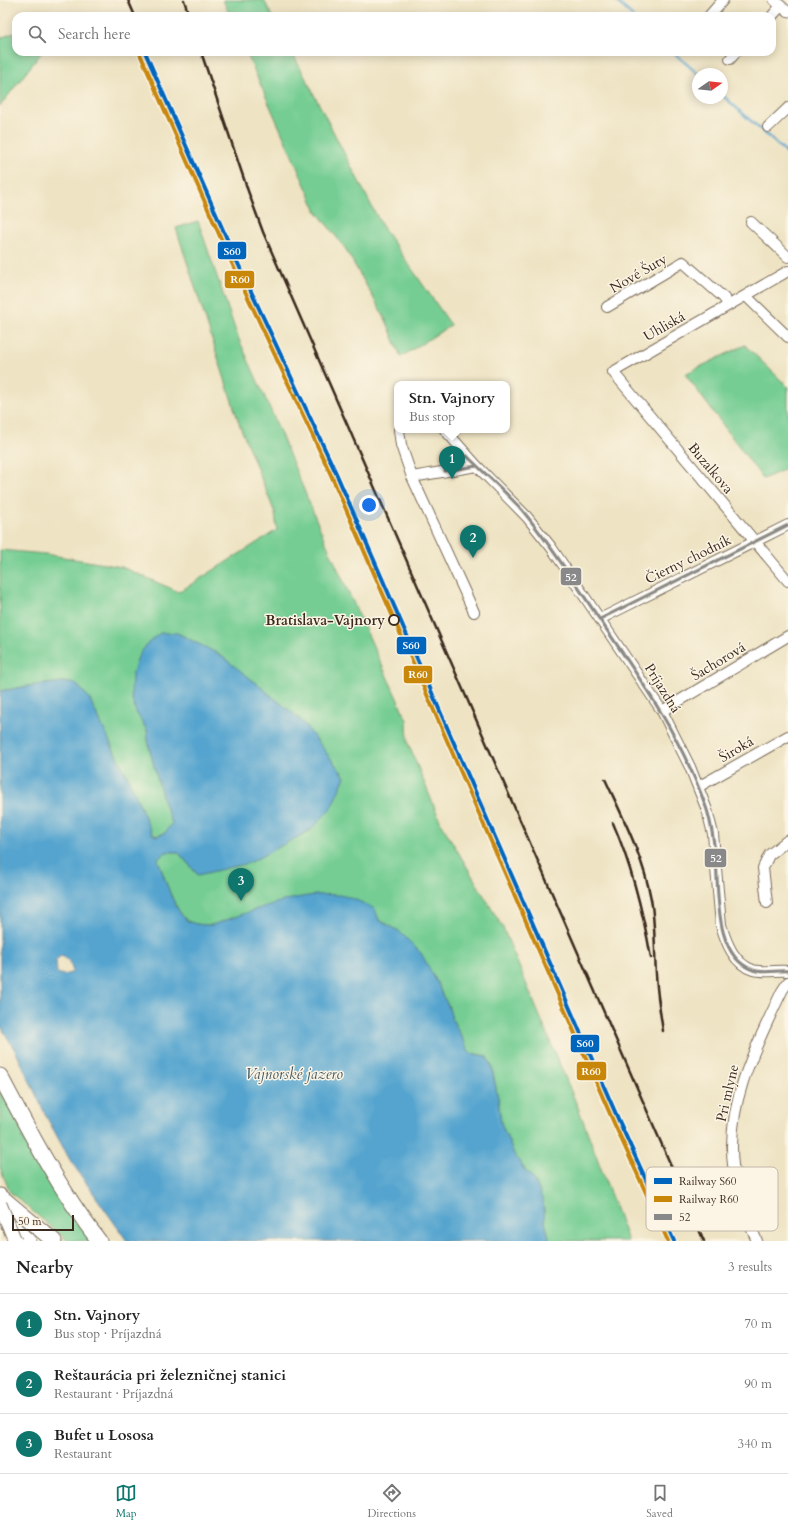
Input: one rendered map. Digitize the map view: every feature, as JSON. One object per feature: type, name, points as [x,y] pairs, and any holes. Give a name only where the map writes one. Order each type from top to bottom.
[{"type":"highway","points":[[0,1076],[48,1164],[74,1206],[99,1241]]},
{"type":"highway","points":[[0,1196],[54,1241]]},
{"type":"highway","points":[[0,1217],[28,1241]]},
{"type":"main road","points":[[0,1204],[14,1241]]},
{"type":"street","points":[[712,12],[723,0]]},
{"type":"street","points":[[768,127],[788,108]]},
{"type":"street","points":[[751,222],[788,257]]},
{"type":"street","name":"Nové Šuty","points":[[607,307],[684,262],[724,298],[728,305]]},
{"type":"street","name":"Uhliská","points":[[613,372],[788,271]]},
{"type":"street","points":[[746,296],[788,337]]},
{"type":"street","name":"Buzalkova","points":[[613,372],[788,582]]},
{"type":"street","points":[[399,433],[401,445],[412,478],[474,612]]},
{"type":"street","name":"Príjazdná","points":[[448,433],[477,466],[528,516],[551,546],[662,710],[690,767],[707,810],[713,834],[721,925],[729,947],[735,957],[744,965],[753,970],[770,972],[788,971]]},
{"type":"street","points":[[412,478],[477,466]]},
{"type":"street","name":"Čierny chodník","points":[[600,619],[788,525]]},
{"type":"street","name":"Šachorová","points":[[662,710],[788,636]]},
{"type":"street","name":"Široká","points":[[698,787],[788,736]]},
{"type":"street","points":[[767,903],[763,868],[769,855],[788,840]]},
{"type":"street","name":"Pri mlyne","points":[[734,1167],[734,1116],[747,1066],[782,991],[788,982]]},
{"type":"street","name":"Pri mlyne","points":[[752,1231],[756,1241]]},
{"type":"green space","points":[[223,0],[264,0],[270,12],[228,12]]},
{"type":"green space","points":[[12,34],[12,56],[39,56],[0,106],[0,38]]},
{"type":"green space","points":[[248,56],[294,56],[382,226],[451,325],[401,357],[386,320],[345,248],[317,212]]},
{"type":"green space","points":[[198,221],[237,335],[272,413],[326,543],[407,720],[408,743],[441,823],[503,928],[581,1115],[628,1241],[550,1241],[545,1222],[543,1201],[532,1177],[514,1154],[501,1123],[498,1098],[491,1064],[486,1056],[470,1053],[452,1019],[448,1005],[438,984],[399,931],[379,920],[277,904],[212,925],[190,922],[180,912],[175,904],[158,859],[166,851],[178,852],[198,875],[292,839],[311,830],[345,777],[301,720],[246,675],[193,641],[177,633],[136,712],[147,730],[149,747],[164,803],[172,823],[165,833],[157,836],[152,834],[127,775],[89,698],[76,684],[63,682],[0,691],[0,550],[45,554],[122,567],[179,592],[277,530],[275,513],[240,426],[176,228]]},
{"type":"green space","points":[[745,345],[788,387],[788,468],[763,479],[685,374]]},
{"type":"green space","points":[[0,1087],[93,1241],[68,1241],[10,1192],[0,1168]]},
{"type":"water","name":"Vajnorské jazero","points":[[160,633],[177,633],[219,654],[301,720],[345,777],[331,808],[311,830],[249,863],[198,875],[178,852],[166,852],[158,859],[175,904],[180,912],[190,922],[212,925],[290,899],[322,895],[338,895],[348,897],[375,909],[379,920],[399,931],[421,953],[438,984],[448,1005],[452,1019],[470,1053],[486,1056],[491,1064],[498,1098],[501,1123],[514,1154],[532,1177],[538,1188],[543,1201],[545,1222],[550,1241],[127,1241],[70,1160],[47,1118],[16,1052],[0,1025],[0,691],[63,682],[76,684],[89,698],[127,775],[152,834],[157,836],[165,833],[172,823],[164,803],[149,747],[147,730],[136,712],[131,696],[132,675],[138,657],[147,644]],"holes":[[[62,955],[70,962],[73,972],[64,975],[57,973],[56,960]]]},
{"type":"waterway","points":[[615,0],[628,12]]},
{"type":"waterway","points":[[678,56],[692,69]]},
{"type":"waterway","points":[[728,100],[788,154]]},
{"type":"railway","points":[[128,0],[133,12]]},
{"type":"railway","points":[[184,0],[188,12]]},
{"type":"railway","points":[[149,56],[160,85]]},
{"type":"railway","points":[[202,56],[263,232],[672,1167]]},
{"type":"railway","points":[[605,779],[638,852],[651,899],[659,1003]]},
{"type":"railway","points":[[613,823],[626,856],[636,890],[651,958]]},
{"type":"railway","points":[[658,998],[663,1031]]},
{"type":"railway","points":[[700,1231],[704,1241]]},
{"type":"rail line","name":"R60","points":[[141,56],[229,257],[331,475],[614,1123],[646,1193]]},
{"type":"rail line","name":"S60","points":[[147,56],[234,255],[336,473],[646,1180]]},
{"type":"rail line","name":"R60","points":[[663,1231],[668,1241]]},
{"type":"rail line","name":"S60","points":[[669,1231],[674,1241]]},
{"type":"transit line","name":"52","points":[[467,456],[522,510],[543,537],[631,665],[673,733],[696,781],[708,813],[716,860],[721,922],[725,938],[731,952],[740,963],[753,970],[761,972],[788,971]]},
{"type":"transit line","name":"52","points":[[445,471],[477,466]]},
{"type":"transit line","name":"52","points":[[600,619],[788,525]]},
{"type":"place","name":"Stn. Vajnory","points":[[452,479]]},
{"type":"place","name":"Reštaurácia pri železničnej stanici","points":[[473,558]]},
{"type":"place","name":"Bratislava-Vajnory","points":[[394,620]]},
{"type":"place","name":"Bufet u Lososa","points":[[241,901]]}]
